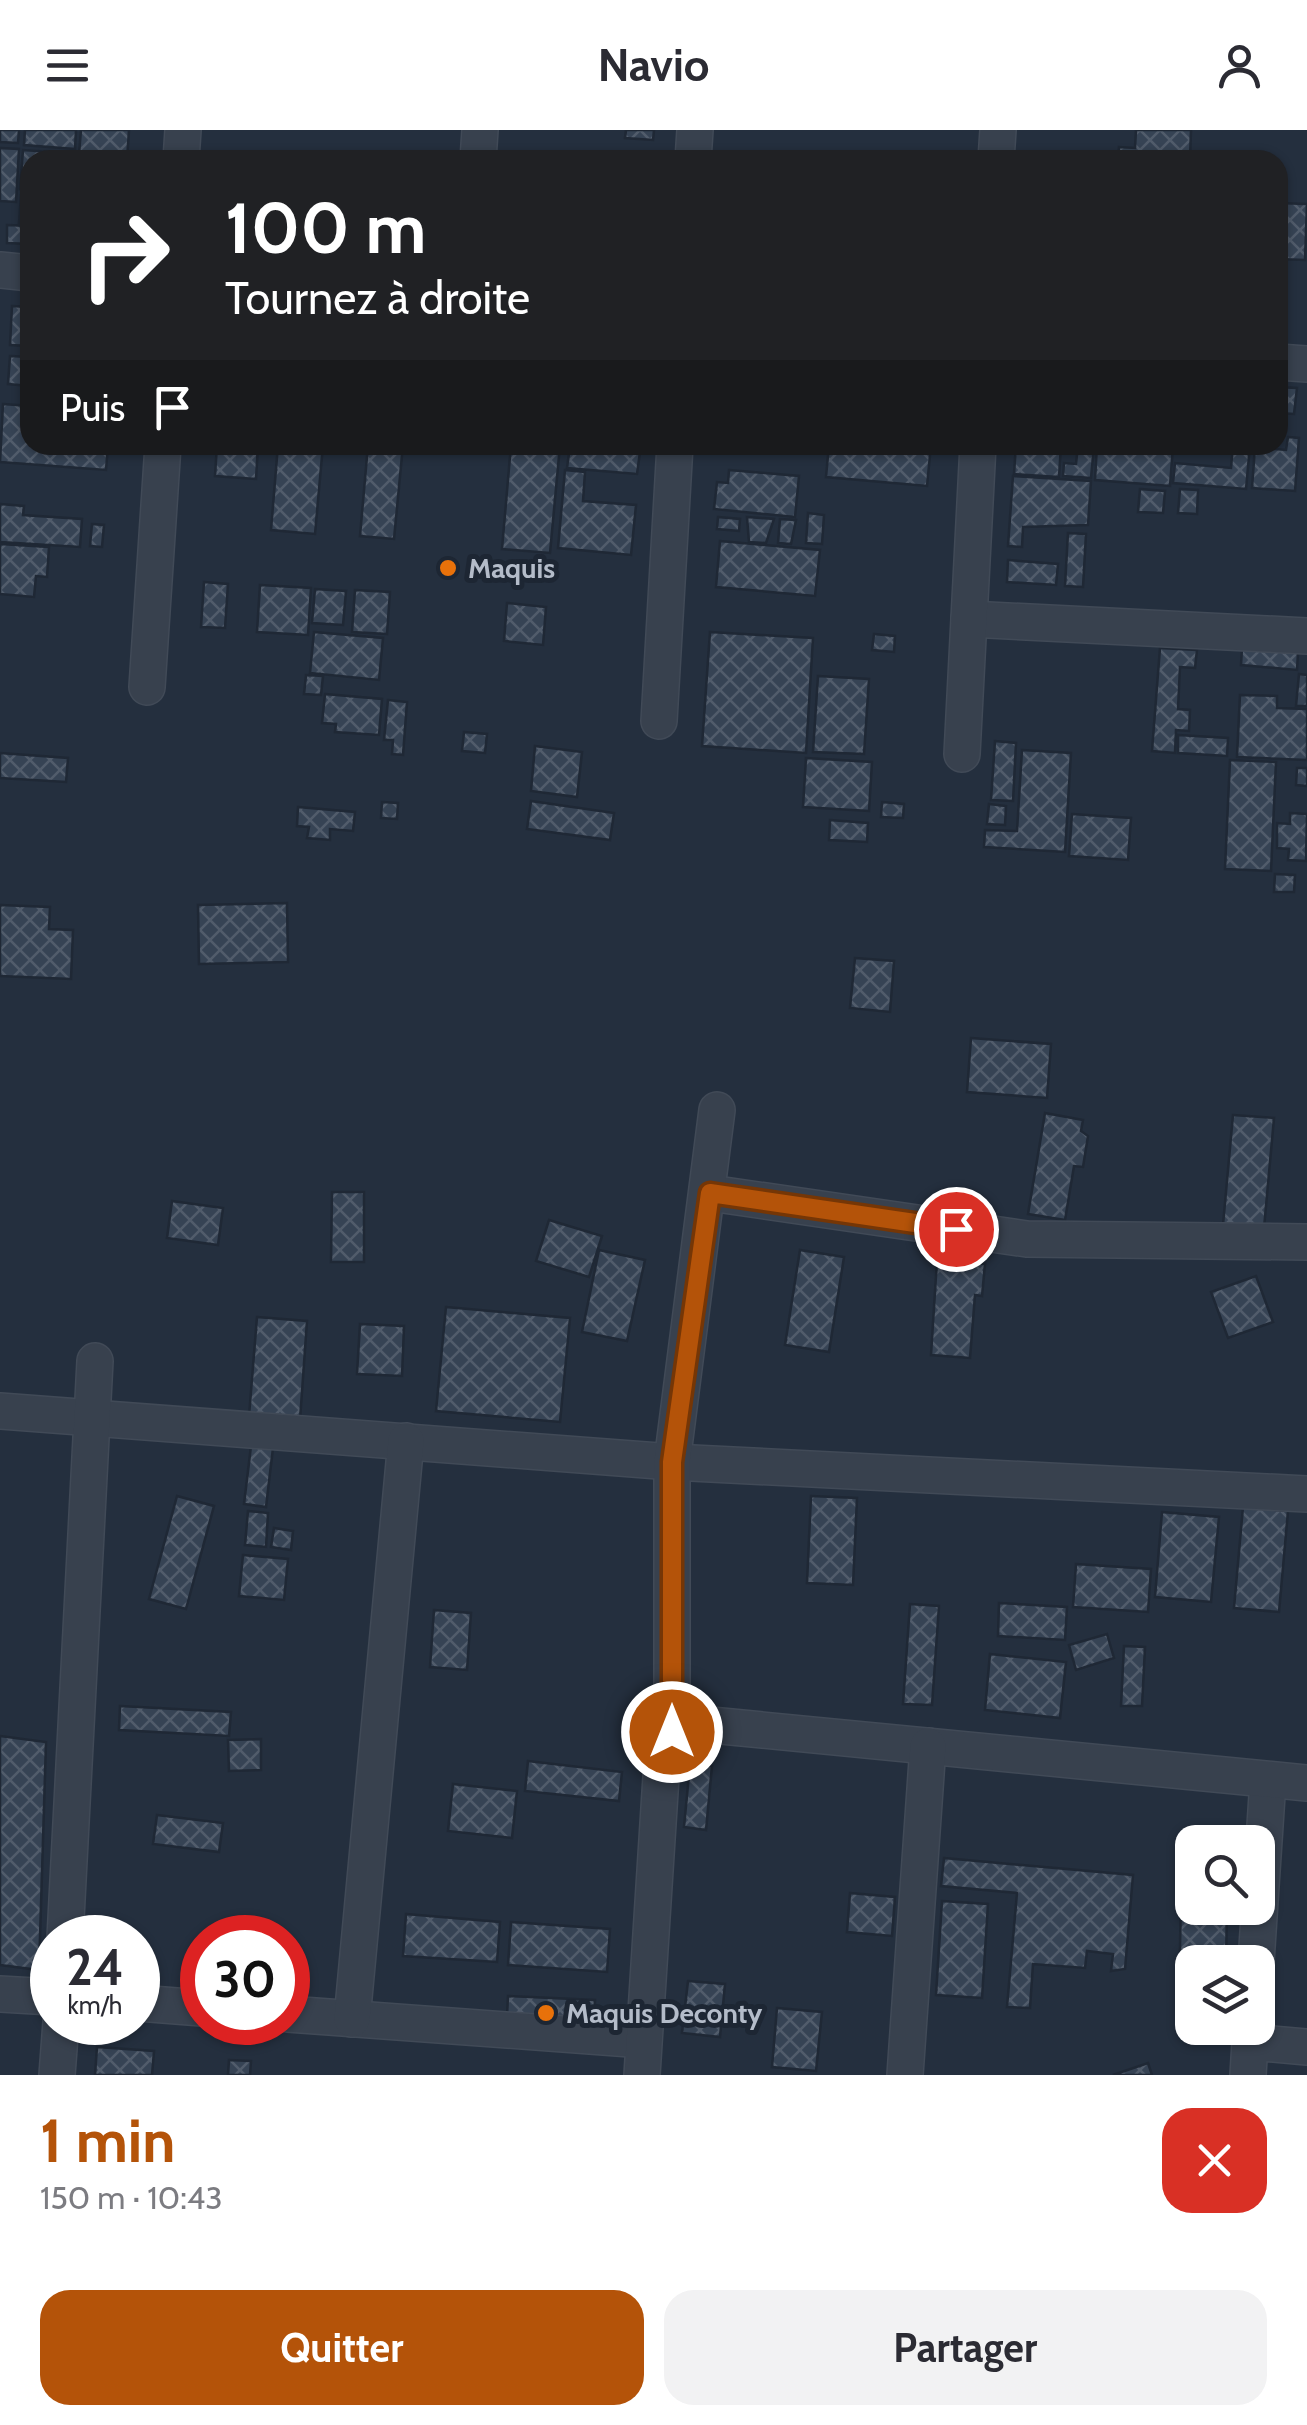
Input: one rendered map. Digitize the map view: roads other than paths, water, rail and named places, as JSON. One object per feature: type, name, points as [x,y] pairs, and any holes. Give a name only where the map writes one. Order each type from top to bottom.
[{"type":"street","points":[[147,686],[162,455]]},
{"type":"street","points":[[659,721],[674,455]]},
{"type":"street","points":[[962,754],[977,455]]},
{"type":"street","points":[[969,619],[1307,636]]},
{"type":"street","points":[[672,1732],[672,1462],[710,1193],[716,1110]]},
{"type":"street","points":[[710,1193],[1026,1239],[1307,1242]]},
{"type":"street","points":[[66,1915],[96,1361]]},
{"type":"street","points":[[0,1411],[672,1462],[1307,1494]]},
{"type":"street","points":[[352,2019],[406,1442]]},
{"type":"street","points":[[642,2075],[663,1745],[672,1732],[690,1723],[1307,1783]]},
{"type":"street","points":[[906,2075],[928,1746]]},
{"type":"street","points":[[1257,1945],[1268,1780]]},
{"type":"street","points":[[0,1994],[30,1996]]},
{"type":"street","points":[[310,2016],[644,2040]]},
{"type":"street","points":[[58,2075],[60,2045]]},
{"type":"street","points":[[1250,2048],[1307,2047]]},
{"type":"place","name":"Maquis","points":[[448,568]]},
{"type":"place","name":"Maquis Deconty","points":[[546,2013]]}]
